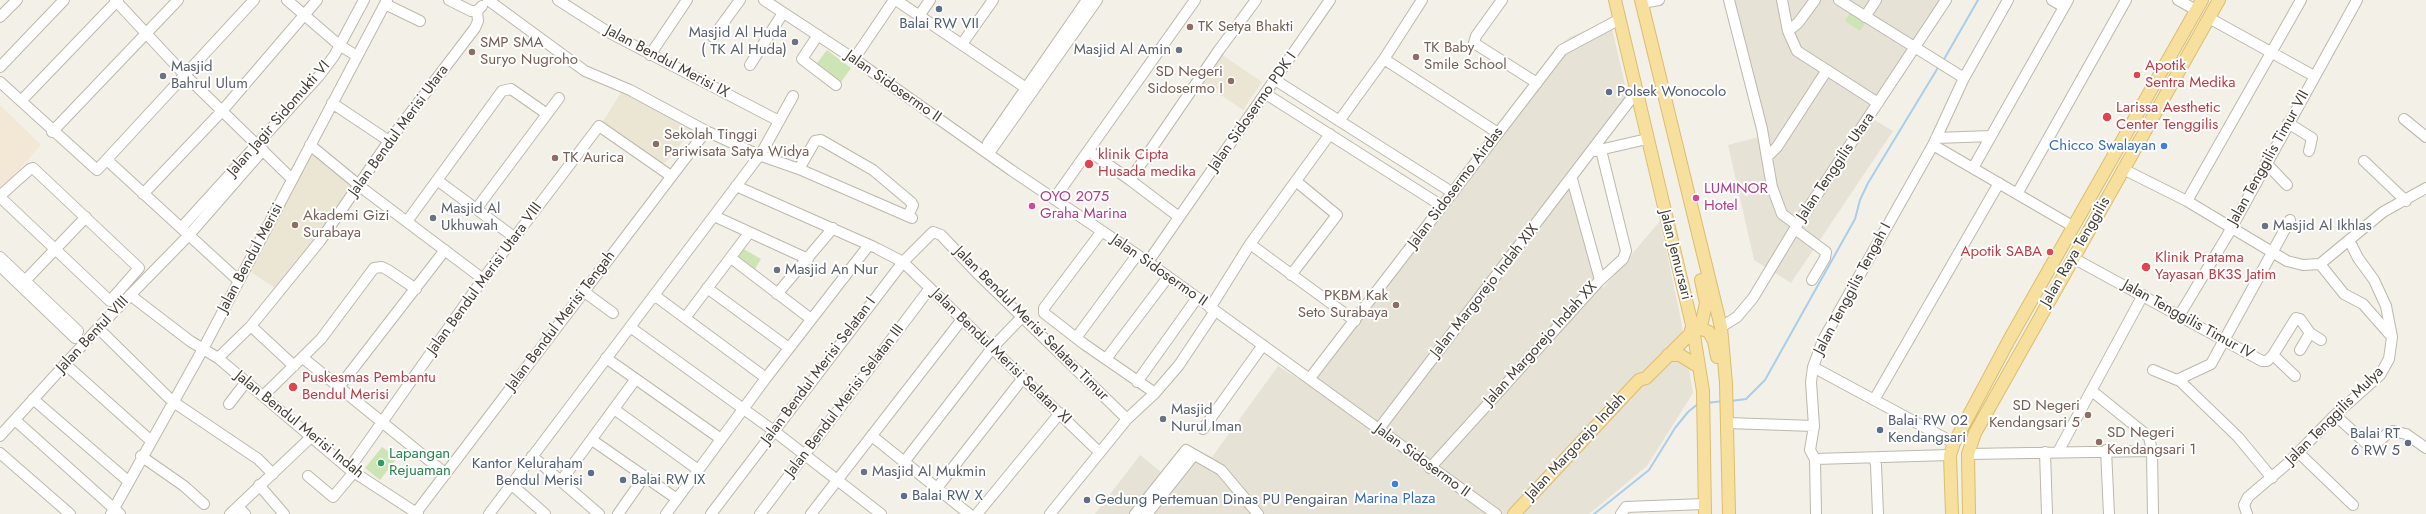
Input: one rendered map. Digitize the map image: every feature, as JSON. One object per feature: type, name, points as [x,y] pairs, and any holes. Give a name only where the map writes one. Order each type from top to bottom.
[{"type":"main road","name":"Jalan Jemursari","points":[[1615,0],[1693,329],[1703,397],[1705,509]]},
{"type":"main road","name":"Jalan Raya Tenggilis","points":[[1969,514],[1968,454],[1975,433],[2022,347],[2219,0]]},
{"type":"main road","name":"Jalan Jemursari","points":[[1641,2],[1721,327],[1723,397]]},
{"type":"main road","name":"Jalan Raya Tenggilis","points":[[1952,514],[1950,455],[1954,443],[2009,340],[2199,5]]},
{"type":"main road","points":[[2150,91],[2158,93],[2164,99]]},
{"type":"main road","points":[[1693,329],[1702,322],[1706,309],[1700,273],[1704,259]]},
{"type":"main road","points":[[1693,329],[1706,330],[1713,337],[1726,421],[1729,514]]},
{"type":"main road","name":"Jalan Margorejo Indah","points":[[1639,380],[1646,378],[1693,329]]},
{"type":"main road","name":"Jalan Margorejo Indah","points":[[1514,514],[1639,380],[1641,373],[1675,336],[1682,331],[1693,329]]},
{"type":"main road","points":[[2009,340],[2022,347]]},
{"type":"main road","points":[[1668,355],[1680,355],[1699,367]]},
{"type":"street","points":[[0,17],[17,0]]},
{"type":"street","points":[[52,132],[178,0]]},
{"type":"street","points":[[0,82],[94,170],[99,170],[184,74],[254,0]]},
{"type":"street","points":[[287,0],[342,47],[357,56]]},
{"type":"street","points":[[143,194],[222,111],[316,0]]},
{"type":"street","name":"Jalan Jagir Sidomukti VI","points":[[185,232],[260,148],[342,47],[364,0]]},
{"type":"street","points":[[449,0],[466,9],[477,11],[485,0]]},
{"type":"street","points":[[488,0],[576,65],[630,90],[706,131],[762,151],[799,169],[910,214],[912,203],[873,170],[819,139],[815,141],[799,169]]},
{"type":"street","name":"Jalan Bendul Merisi IX","points":[[558,0],[608,32],[650,55],[779,121]]},
{"type":"street","points":[[650,55],[687,0]]},
{"type":"street","points":[[713,37],[740,0]]},
{"type":"street","name":"Jalan Sidosermo II","points":[[764,0],[854,59],[1054,199],[1148,262],[1310,378],[1430,468],[1496,514]]},
{"type":"street","points":[[854,59],[895,0],[962,44],[1026,92]]},
{"type":"street","points":[[919,16],[930,0]]},
{"type":"street","points":[[962,44],[993,0]]},
{"type":"street","points":[[1047,63],[1087,0]]},
{"type":"street","points":[[986,151],[1047,63],[1097,0]]},
{"type":"street","points":[[1054,199],[1195,0]]},
{"type":"street","points":[[1130,180],[1216,53],[1256,0]]},
{"type":"street","name":"Jalan Sidosermo PDK I","points":[[1148,262],[1330,0]]},
{"type":"street","points":[[1339,121],[1384,59],[1422,0]]},
{"type":"street","points":[[1502,0],[1473,42],[1537,83]]},
{"type":"street","points":[[1641,2],[1659,0]]},
{"type":"street","points":[[1729,0],[1767,157],[1772,187],[1781,212],[1796,227],[1826,252],[1826,258],[1812,280]]},
{"type":"street","points":[[1782,0],[1788,31],[1800,54],[1878,104]]},
{"type":"street","points":[[1788,31],[1798,23],[1815,0]]},
{"type":"street","points":[[1839,0],[1964,78]]},
{"type":"street","points":[[1865,17],[1876,0]]},
{"type":"street","name":"Jalan Tenggilis Utara","points":[[1721,327],[1741,314],[1796,227],[1946,0]]},
{"type":"street","name":"Jalan Tenggilis Tengah I","points":[[1816,514],[1815,459],[1810,450],[1814,426],[1813,367],[1823,340],[1935,141],[1964,78],[2008,0]]},
{"type":"street","points":[[1973,168],[2066,4],[2052,0]]},
{"type":"street","points":[[2017,194],[2126,0]]},
{"type":"street","points":[[2178,0],[2199,5]]},
{"type":"street","points":[[2187,201],[2301,0]]},
{"type":"street","name":"Jalan Tenggilis Timur VII","points":[[2179,316],[2232,227],[2357,0]]},
{"type":"street","points":[[21,101],[116,1],[184,74],[292,179]]},
{"type":"street","points":[[0,67],[57,2]]},
{"type":"street","points":[[386,2],[420,21]]},
{"type":"street","name":"Jalan Bendul Merisi","points":[[115,512],[128,481],[172,401],[203,349],[386,2]]},
{"type":"street","name":"Jalan Bendul Merisi Utara","points":[[218,358],[251,326],[320,241],[389,141],[475,28],[478,21],[477,11]]},
{"type":"street","points":[[750,65],[783,13]]},
{"type":"street","points":[[2209,18],[2314,76]]},
{"type":"street","name":"Jalan Sidosermo Airdas","points":[[1310,378],[1566,46],[1620,19]]},
{"type":"street","name":"Jalan Sidosermo II","points":[[818,35],[802,59],[836,84]]},
{"type":"street","points":[[1384,59],[1498,133]]},
{"type":"street","points":[[1767,157],[1785,136],[1827,70]]},
{"type":"street","points":[[1270,87],[1339,121],[1453,193]]},
{"type":"street","points":[[1270,87],[1330,134],[1442,206]]},
{"type":"street","points":[[408,220],[502,91],[511,89],[547,114]]},
{"type":"street","name":"Jalan Margorejo Indah XIX","points":[[1378,430],[1572,179],[1596,151],[1637,91]]},
{"type":"street","points":[[489,514],[762,151],[793,96]]},
{"type":"street","points":[[477,208],[559,98]]},
{"type":"street","points":[[332,103],[389,141]]},
{"type":"street","points":[[2404,119],[2426,137]]},
{"type":"street","points":[[2288,124],[2312,138],[2309,151]]},
{"type":"street","name":"Jalan Bendul Merisi Utara VIII","points":[[308,476],[334,497],[368,437],[374,433],[483,279],[599,126],[671,176]]},
{"type":"street","name":"Jalan Bendul Merisi Tengah","points":[[417,514],[583,291],[706,131]]},
{"type":"street","points":[[1050,514],[1127,419],[1155,393],[1179,365],[1250,244],[1297,182],[1330,134]]},
{"type":"street","points":[[1935,141],[1991,136]]},
{"type":"street","points":[[1600,280],[1623,259],[1626,250],[1596,151],[1647,139]]},
{"type":"street","points":[[1935,141],[1973,168],[2074,227]]},
{"type":"street","points":[[310,145],[483,279]]},
{"type":"street","points":[[1089,151],[1179,217]]},
{"type":"street","points":[[107,160],[239,280]]},
{"type":"street","points":[[2364,161],[2406,201]]},
{"type":"street","points":[[2266,163],[2287,185]]},
{"type":"street","points":[[33,168],[86,217],[139,268],[110,301],[2,199],[2,194],[33,168]]},
{"type":"street","points":[[2123,169],[2187,201],[2295,264],[2320,264],[2383,212],[2406,201],[2426,188]]},
{"type":"street","name":"Jalan Margorejo Indah XX","points":[[1430,468],[1600,280],[1572,179]]},
{"type":"street","points":[[437,180],[477,208],[514,238]]},
{"type":"street","points":[[1291,275],[1337,215],[1297,182]]},
{"type":"street","points":[[1874,400],[1999,183]]},
{"type":"street","name":"Jalan Bendul Merisi Selatan XI","points":[[736,186],[833,228],[903,262],[993,347],[1099,452]]},
{"type":"street","points":[[714,216],[808,259]]},
{"type":"street","points":[[23,283],[86,217]]},
{"type":"street","points":[[2179,379],[2211,364],[2290,220]]},
{"type":"street","points":[[778,294],[833,228]]},
{"type":"street","points":[[1102,231],[1043,312],[1045,316],[1137,382],[1155,393]]},
{"type":"street","name":"Jalan Bentul VIII","points":[[0,436],[130,295],[185,232]]},
{"type":"street","name":"Jalan Bendul Merisi Selatan I","points":[[711,514],[903,262],[932,232]]},
{"type":"street","name":"Jalan Bendul Merisi Selatan Timur","points":[[932,232],[941,235],[1022,317],[1127,419]]},
{"type":"street","points":[[685,318],[749,233]]},
{"type":"street","name":"Jalan Tenggilis Mulya","points":[[2247,514],[2244,505],[2248,497],[2272,478],[2299,453],[2335,415],[2383,370],[2389,359],[2392,337],[2390,321],[2378,288],[2349,240]]},
{"type":"street","points":[[1250,244],[1355,321]]},
{"type":"street","points":[[666,514],[697,469],[789,348],[874,247]]},
{"type":"street","points":[[339,387],[445,250]]},
{"type":"street","points":[[1076,338],[1137,255]]},
{"type":"street","points":[[0,257],[23,283],[75,338],[78,331],[23,283],[0,266]]},
{"type":"street","points":[[731,258],[812,319]]},
{"type":"street","name":"Jalan Tenggilis Timur IV","points":[[2073,258],[2224,342],[2262,361],[2267,361],[2273,355],[2294,318],[2300,319],[2310,333],[2321,340]]},
{"type":"street","points":[[2320,264],[2344,294],[2363,304],[2392,337]]},
{"type":"street","points":[[263,396],[321,339],[374,268],[382,267],[388,270],[416,289]]},
{"type":"street","points":[[1106,359],[1168,277]]},
{"type":"street","points":[[707,288],[789,348]]},
{"type":"street","name":"Jalan Bendul Merisi Selatan III","points":[[760,514],[930,288]]},
{"type":"street","points":[[583,291],[613,313]]},
{"type":"street","name":"Jalan Bendul Merisi Indah","points":[[130,295],[203,349],[218,358],[310,438],[350,469],[417,514]]},
{"type":"street","points":[[654,295],[766,378]]},
{"type":"street","points":[[2058,452],[2143,296]]},
{"type":"street","points":[[1137,382],[1197,298]]},
{"type":"street","points":[[904,462],[993,347],[1022,317]]},
{"type":"street","points":[[811,514],[963,318]]},
{"type":"street","points":[[251,326],[294,366]]},
{"type":"street","points":[[630,326],[805,454],[881,514]]},
{"type":"street","points":[[98,328],[172,401],[258,459],[273,474]]},
{"type":"street","points":[[2300,350],[2310,333]]},
{"type":"street","points":[[1203,429],[1263,345]]},
{"type":"street","points":[[2273,355],[2295,376]]},
{"type":"street","points":[[303,358],[446,474]]},
{"type":"street","points":[[606,358],[635,380],[721,439]]},
{"type":"street","points":[[65,364],[150,440]]},
{"type":"street","points":[[1813,367],[1954,443]]},
{"type":"street","points":[[2153,370],[2179,379],[2228,427],[2272,478]]},
{"type":"street","points":[[937,488],[1023,378]]},
{"type":"street","points":[[561,481],[635,380]]},
{"type":"street","points":[[229,404],[246,382]]},
{"type":"street","points":[[2092,391],[2149,438],[2152,451],[2153,514]]},
{"type":"street","points":[[33,399],[128,481]]},
{"type":"street","points":[[614,408],[697,469]]},
{"type":"street","points":[[977,514],[1060,413]]},
{"type":"street","points":[[2335,415],[2368,446],[2378,442],[2388,433],[2393,431],[2403,433],[2424,446]]},
{"type":"street","points":[[14,420],[115,512]]},
{"type":"street","points":[[1726,421],[1814,426]]},
{"type":"street","points":[[872,436],[969,514]]},
{"type":"street","points":[[230,514],[241,510],[259,486],[310,438]]},
{"type":"street","points":[[592,440],[677,499]]},
{"type":"street","points":[[1968,454],[2106,450],[2152,451]]},
{"type":"street","points":[[2106,450],[2109,514]]},
{"type":"street","points":[[1135,514],[1190,452]]},
{"type":"street","points":[[1147,514],[1190,452]]},
{"type":"street","points":[[1190,452],[1221,470],[1258,514]]},
{"type":"street","points":[[2045,452],[2047,514]]},
{"type":"street","points":[[0,453],[70,514]]},
{"type":"street","points":[[2299,453],[2353,505]]},
{"type":"street","points":[[1815,459],[1950,455]]},
{"type":"street","points":[[142,456],[184,486],[204,504]]},
{"type":"street","points":[[532,456],[599,514]]},
{"type":"street","points":[[1874,458],[1876,465],[1878,514]]},
{"type":"street","points":[[618,514],[644,476]]},
{"type":"street","points":[[512,484],[545,514]]},
{"type":"street","points":[[259,486],[284,514]]},
{"type":"street","points":[[1621,514],[1626,507],[1705,509]]},
{"type":"shaded area","points":[[1726,0],[1941,0],[1866,115],[1893,131],[1791,283],[1754,260],[1728,145],[1759,137]]},
{"type":"shaded area","points":[[1610,20],[1628,97],[1569,172],[1595,279],[1603,288],[1660,221],[1680,315],[1693,393],[1647,466],[1589,514],[1095,514],[1140,455],[1161,472],[1184,445],[1212,457],[1278,366],[1302,381],[1556,48],[1570,37]]},
{"type":"shaded area","name":"SD Negeri Sidosermo I","points":[[1218,52],[1262,82],[1243,110],[1199,80]]},
{"type":"shaded area","name":"Sekolah Tinggi Pariwisata Satya Widya","points":[[622,91],[697,125],[665,163],[655,163],[602,123]]},
{"type":"shaded area","points":[[0,105],[41,145],[0,191]]},
{"type":"shaded area","name":"Akademi Gizi Surabaya","points":[[309,148],[353,183],[278,290],[245,268]]},
{"type":"green space","points":[[1850,13],[1866,22],[1860,31],[1845,21]]},
{"type":"green space","points":[[827,50],[851,68],[839,85],[814,67]]},
{"type":"green space","points":[[742,248],[761,259],[755,269],[736,258]]},
{"type":"green space","name":"Lapangan Rejuaman","points":[[382,447],[397,458],[380,480],[365,468]]},
{"type":"waterway","points":[[1943,61],[1978,0]]},
{"type":"waterway","points":[[1731,401],[1746,399],[1765,380],[1855,219],[1860,200],[1868,183],[1939,66]]},
{"type":"waterway","points":[[1707,403],[1723,401]]},
{"type":"waterway","points":[[1594,514],[1649,470],[1675,428],[1688,412],[1699,403]]},
{"type":"place","name":"Balai RW VII","points":[[939,9]]},
{"type":"place","name":"TK Setya Bhakti","points":[[1190,27]]},
{"type":"place","name":"Masjid Al Huda ( TK Al Huda)","points":[[795,42]]},
{"type":"place","name":"Masjid Al Amin","points":[[1179,50]]},
{"type":"place","name":"SMP SMA Suryo Nugroho","points":[[472,52]]},
{"type":"place","name":"TK Baby Smile School","points":[[1416,57]]},
{"type":"place","name":"Apotik Sentra Medika","points":[[2137,75]]},
{"type":"place","name":"Masjid Bahrul Ulum","points":[[163,76]]},
{"type":"place","name":"SD Negeri Sidosermo I","points":[[1231,81]]},
{"type":"place","name":"Polsek Wonocolo","points":[[1609,92]]},
{"type":"place","name":"Larissa Aesthetic Center Tenggilis","points":[[2107,117]]},
{"type":"place","name":"Sekolah Tinggi Pariwisata Satya Widya","points":[[656,144]]},
{"type":"place","name":"Chicco Swalayan","points":[[2164,146]]},
{"type":"place","name":"TK Aurica","points":[[555,158]]},
{"type":"place","name":"klinik Cipta Husada medika","points":[[1089,164]]},
{"type":"place","name":"LUMINOR Hotel","points":[[1696,198]]},
{"type":"place","name":"OYO 2075 Graha Marina","points":[[1032,206]]},
{"type":"place","name":"Masjid Al Ukhuwah","points":[[433,218]]},
{"type":"place","name":"Akademi Gizi Surabaya","points":[[295,225]]},
{"type":"place","name":"Masjid Al Ikhlas","points":[[2265,226]]},
{"type":"place","name":"Apotik SABA","points":[[2050,252]]},
{"type":"place","name":"Klinik Pratama Yayasan BK3S Jatim","points":[[2146,267]]},
{"type":"place","name":"Masjid An Nur","points":[[777,270]]},
{"type":"place","name":"PKBM Kak Seto Surabaya","points":[[1396,305]]},
{"type":"place","name":"Puskesmas Pembantu Bendul Merisi","points":[[293,387]]},
{"type":"place","name":"SD Negeri Kendangsari 5","points":[[2088,415]]},
{"type":"place","name":"Masjid Nurul Iman","points":[[1163,419]]},
{"type":"place","name":"Balai RW 02 Kendangsari","points":[[1880,430]]},
{"type":"place","name":"SD Negeri Kendangsari 1","points":[[2099,442]]},
{"type":"place","name":"Balai RT 6 RW 5","points":[[2408,443]]},
{"type":"place","name":"Lapangan Rejuaman","points":[[381,463]]},
{"type":"place","name":"Masjid Al Mukmin","points":[[864,472]]},
{"type":"place","name":"Kantor Keluraham Bendul Merisi","points":[[591,473]]},
{"type":"place","name":"Balai RW IX","points":[[623,480]]},
{"type":"place","name":"Marina Plaza","points":[[1395,484]]},
{"type":"place","name":"Balai RW X","points":[[904,496]]},
{"type":"place","name":"Gedung Pertemuan Dinas PU Pengairan","points":[[1087,500]]}]
